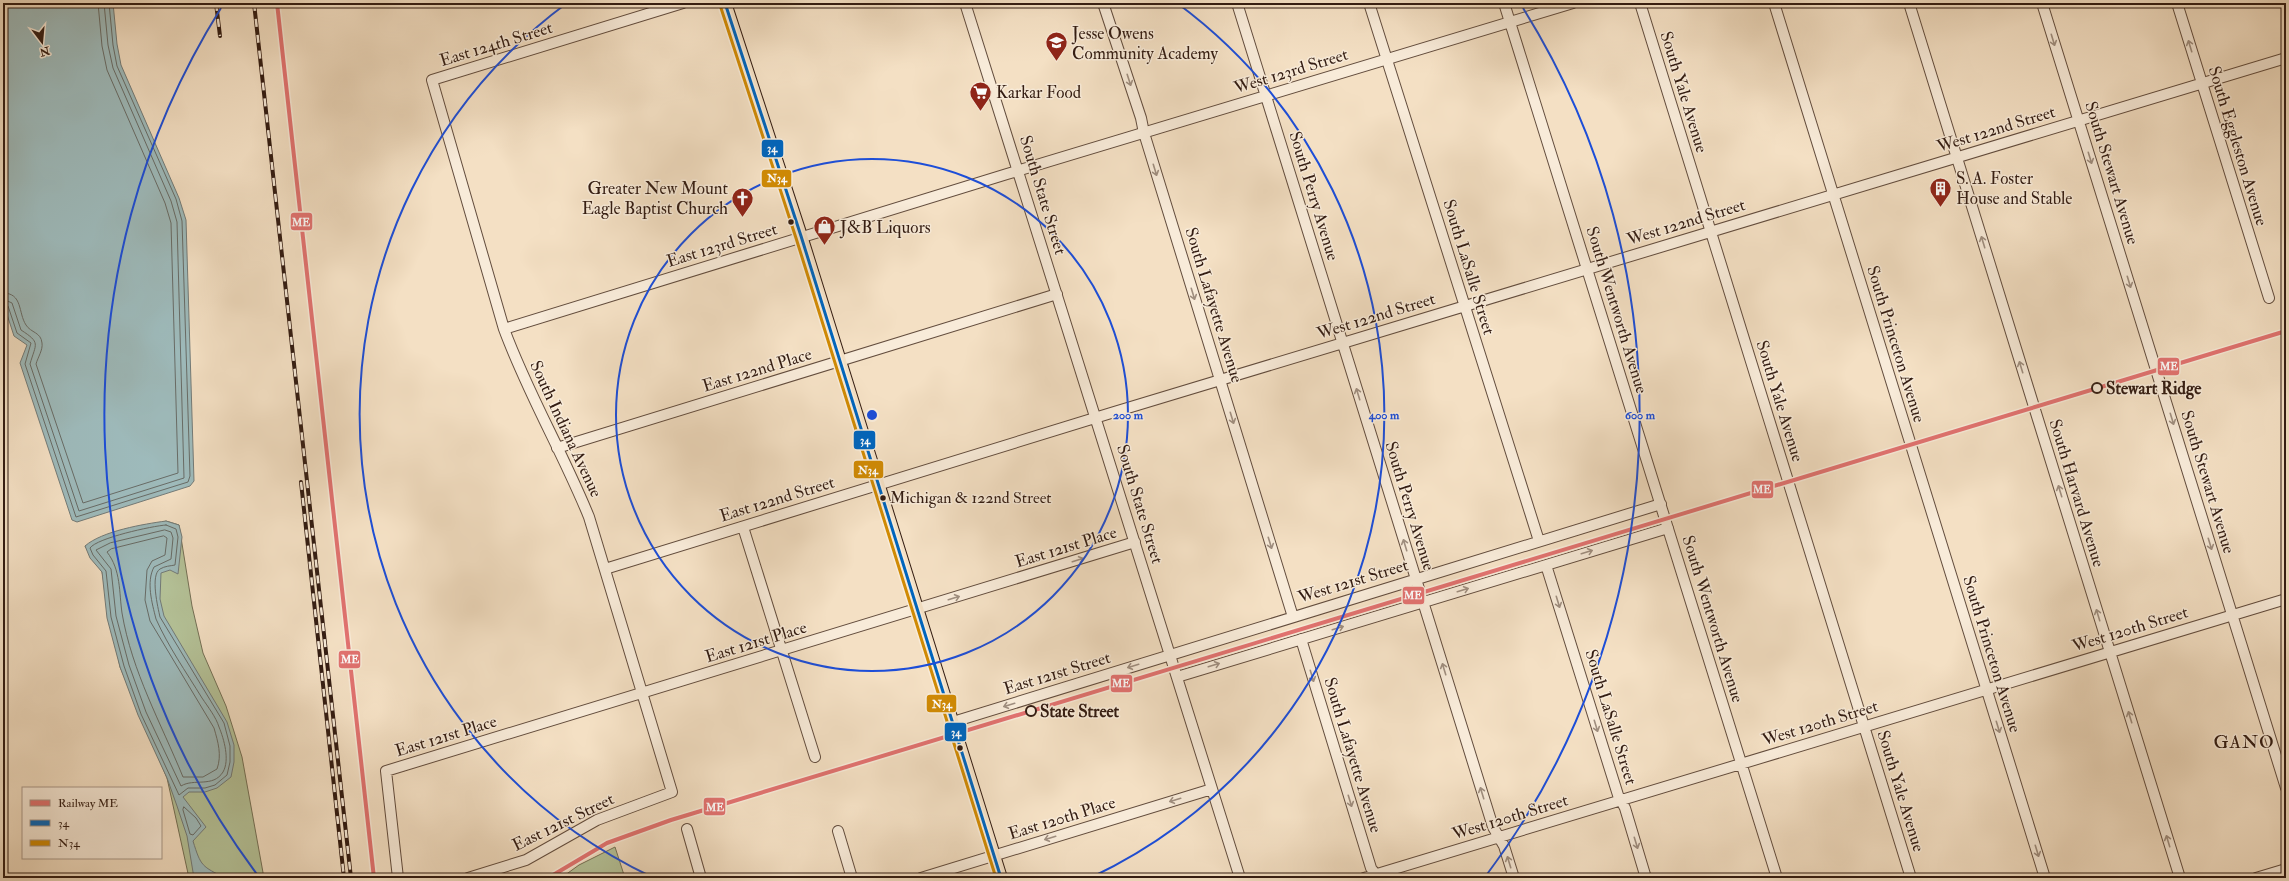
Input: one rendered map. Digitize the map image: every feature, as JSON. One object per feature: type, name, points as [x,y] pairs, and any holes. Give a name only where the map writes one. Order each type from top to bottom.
[{"type":"main road","points":[[725,3],[801,236],[1001,878]]},
{"type":"street","name":"East 124th Street","points":[[432,80],[683,3]]},
{"type":"street","name":"South State Street","points":[[965,3],[1240,878]]},
{"type":"street","name":"South Lafayette Avenue","points":[[1104,3],[1141,118],[1144,133],[1293,617]]},
{"type":"street","name":"South Perry Avenue","points":[[1237,3],[1493,827],[1504,846],[1514,878]]},
{"type":"street","name":"South LaSalle Street","points":[[1369,3],[1538,541]]},
{"type":"street","name":"South Wentworth Avenue","points":[[1504,3],[1777,878]]},
{"type":"street","name":"West 123rd Street","points":[[1018,170],[1573,3]]},
{"type":"street","name":"South Yale Avenue","points":[[1640,3],[1911,878]]},
{"type":"street","name":"South Princeton Avenue","points":[[1774,3],[2045,878]]},
{"type":"street","name":"South Harvard Avenue","points":[[1908,3],[2180,878]]},
{"type":"street","name":"South Stewart Avenue","points":[[2042,3],[2286,788]]},
{"type":"street","name":"South Eggleston Avenue","points":[[2177,3],[2269,298]]},
{"type":"street","name":"West 122nd Street","points":[[1096,418],[2286,58]]},
{"type":"street","name":"South Indiana Avenue","points":[[432,80],[504,329],[515,358],[557,448],[572,474],[589,517],[672,792]]},
{"type":"street","name":"East 123rd Street","points":[[504,329],[1018,170]]},
{"type":"street","name":"East 122nd Place","points":[[557,448],[1057,294]]},
{"type":"street","name":"East 122nd Street","points":[[605,569],[1096,418]]},
{"type":"street","name":"West 121st Street","points":[[1170,654],[1661,504]]},
{"type":"street","points":[[743,526],[815,757]]},
{"type":"street","points":[[1177,677],[1668,528]]},
{"type":"street","name":"East 121st Place","points":[[398,878],[386,771],[1135,542]]},
{"type":"street","name":"South LaSalle Street","points":[[1546,565],[1646,878]]},
{"type":"street","name":"West 120th Street","points":[[1364,878],[1377,876],[1499,837],[2286,599]]},
{"type":"street","name":"South Lafayette Avenue","points":[[1300,639],[1371,868],[1377,876]]},
{"type":"street","name":"East 121st Street","points":[[953,722],[1170,654]]},
{"type":"street","name":"East 120th Place","points":[[921,878],[1212,789]]},
{"type":"street","name":"East 121st Street","points":[[468,878],[526,860],[598,820],[672,792]]},
{"type":"street","points":[[686,829],[701,878]]},
{"type":"street","points":[[838,831],[852,878]]},
{"type":"street","points":[[2256,878],[2286,869]]},
{"type":"green space","points":[[166,521],[179,525],[192,606],[203,653],[226,706],[242,757],[264,878],[189,878],[167,778],[120,667],[102,572],[85,546]]},
{"type":"green space","points":[[615,847],[625,878],[561,878],[579,865]]},
{"type":"water","points":[[3,3],[113,3],[117,44],[121,65],[179,198],[186,220],[194,481],[190,486],[77,522],[72,520],[20,363],[27,345],[14,336],[3,302]]},
{"type":"water","points":[[166,521],[179,525],[182,537],[178,574],[170,570],[161,573],[160,599],[164,616],[227,722],[234,745],[234,762],[231,777],[217,788],[205,792],[189,792],[183,797],[206,827],[193,841],[198,856],[203,865],[225,878],[194,878],[187,836],[177,806],[167,778],[138,715],[120,667],[107,618],[102,572],[90,558],[85,546],[92,541],[112,532],[135,526]]},
{"type":"railway","points":[[216,3],[220,36]]},
{"type":"railway","points":[[254,3],[351,878]]},
{"type":"railway","points":[[301,482],[344,878]]},
{"type":"rail line","name":"ME","points":[[277,3],[374,878]]},
{"type":"rail line","name":"ME","points":[[548,878],[607,843],[671,820],[2286,331]]},
{"type":"transit line","name":"34","points":[[725,3],[801,236],[1001,878]]},
{"type":"transit line","name":"N34","points":[[720,5],[796,238],[996,878]]},
{"type":"place","name":"Jesse Owens Community Academy","points":[[1056,62]]},
{"type":"place","name":"Karkar Food","points":[[980,112]]},
{"type":"place","name":"S. A. Foster House and Stable","points":[[1941,208]]},
{"type":"place","name":"Greater New Mount Eagle Baptist Church","points":[[743,218]]},
{"type":"place","name":"J&B Liquors","points":[[824,246]]},
{"type":"place","name":"Stewart Ridge","points":[[2097,388]]},
{"type":"place","name":"Michigan & 122nd Street","points":[[883,498]]},
{"type":"place","name":"State Street","points":[[1031,711]]},
{"type":"district","name":"GANO","points":[[2244,742]]}]
